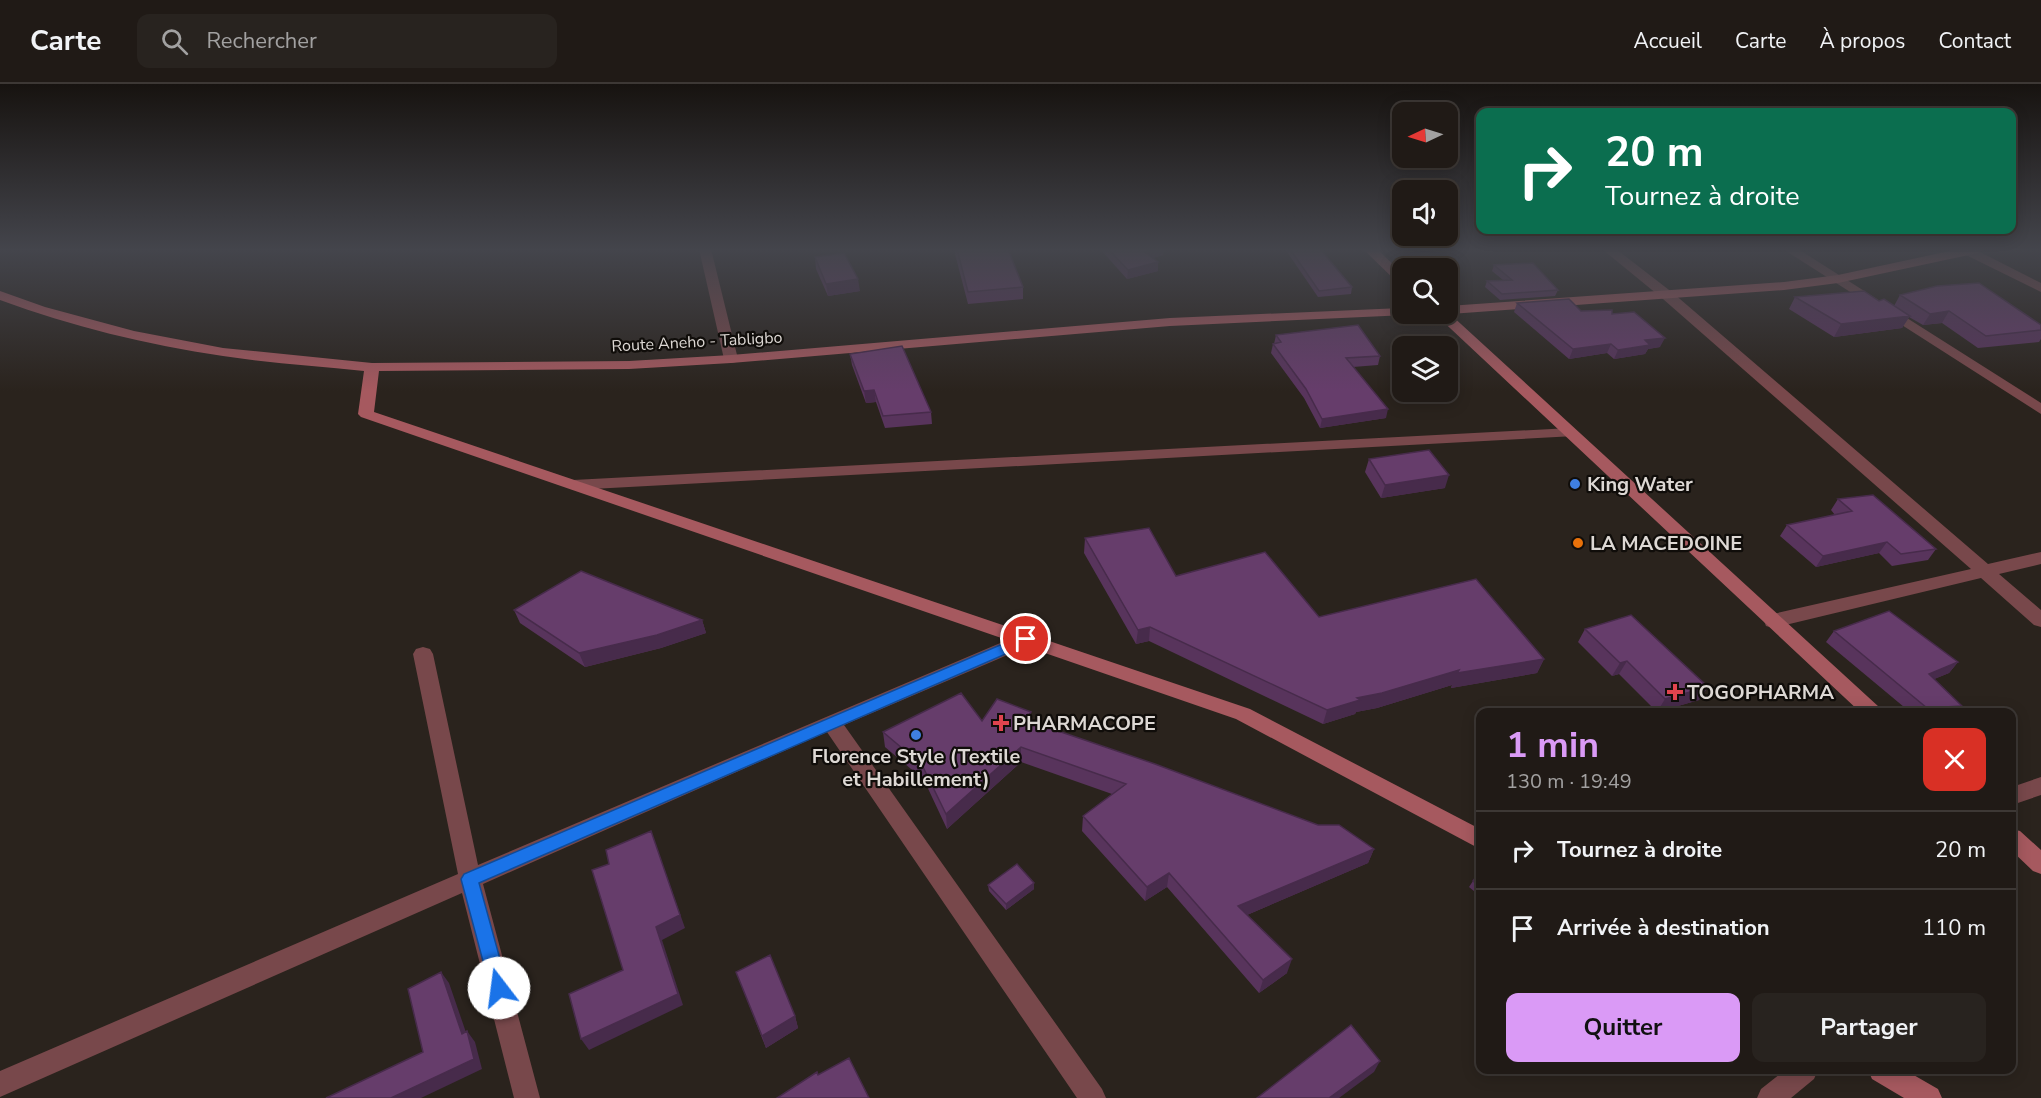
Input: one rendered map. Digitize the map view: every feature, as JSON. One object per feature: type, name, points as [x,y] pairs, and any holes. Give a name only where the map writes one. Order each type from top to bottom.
[{"type":"main road","name":"Route Aneho - Tabligbo","points":[[4,296],[40,310],[133,335],[223,352],[372,368],[629,365],[731,359],[1170,322],[1392,312]]},
{"type":"main road","points":[[1458,309],[1663,296]]},
{"type":"main road","points":[[1453,324],[1868,708]]},
{"type":"main road","points":[[372,368],[366,414],[1243,714],[1476,838]]},
{"type":"main road","points":[[2016,842],[2041,864]]},
{"type":"main road","points":[[1888,1074],[1929,1098]]},
{"type":"street","points":[[716,296],[731,359]]},
{"type":"street","points":[[1668,296],[2041,620]]},
{"type":"street","points":[[1865,296],[2041,410]]},
{"type":"street","points":[[573,485],[1570,433]]},
{"type":"street","points":[[1773,621],[2041,558]]},
{"type":"street","points":[[0,1084],[1026,639]]},
{"type":"street","points":[[423,654],[470,879],[527,1098]]},
{"type":"street","points":[[831,722],[1093,1098]]},
{"type":"street","points":[[2016,795],[2041,786]]},
{"type":"street","points":[[1770,1098],[1800,1074]]},
{"type":"building","points":[[1872,296],[1879,301],[1884,299],[1910,316],[1841,324],[1795,297]]},
{"type":"building","points":[[1902,296],[1999,296],[2041,325],[2041,330],[1986,336],[1949,311],[1930,314]]},
{"type":"building","points":[[1569,299],[1581,311],[1612,310],[1612,314],[1634,312],[1665,338],[1645,340],[1650,345],[1618,350],[1611,344],[1573,349],[1517,303]]},
{"type":"building","points":[[1358,325],[1380,356],[1346,358],[1388,409],[1322,419],[1306,389],[1273,344],[1281,342],[1276,335]]},
{"type":"building","points":[[902,346],[931,412],[883,416],[874,390],[864,391],[850,354]]},
{"type":"building","points":[[1429,450],[1449,475],[1385,485],[1369,459]]},
{"type":"building","points":[[1873,495],[1936,549],[1901,554],[1887,542],[1823,556],[1787,525],[1852,511],[1838,499]]},
{"type":"building","points":[[1149,528],[1176,576],[1265,552],[1319,617],[1476,579],[1544,659],[1457,673],[1459,670],[1357,698],[1360,700],[1327,710],[1150,627],[1138,630],[1085,538]]},
{"type":"building","points":[[581,571],[702,620],[657,635],[579,653],[514,610]]},
{"type":"building","points":[[1889,611],[1958,662],[1929,674],[1962,706],[1927,708],[1834,631]]},
{"type":"building","points":[[1631,615],[1708,687],[1665,699],[1627,661],[1620,663],[1585,629]]},
{"type":"building","points":[[961,693],[982,721],[997,699],[1031,712],[1026,720],[1155,764],[1318,825],[1339,825],[1374,849],[1238,906],[1292,959],[1263,980],[1169,873],[1147,887],[1083,816],[1126,784],[1021,747],[946,814],[922,765],[883,732]]},
{"type":"building","points":[[651,831],[680,915],[656,927],[678,994],[581,1039],[569,994],[623,970],[592,870],[609,864],[606,850]]},
{"type":"building","points":[[1017,864],[1034,883],[1006,904],[988,885]]},
{"type":"building","points":[[770,955],[795,1016],[762,1036],[736,972]]},
{"type":"building","points":[[441,972],[462,1034],[467,1031],[474,1059],[391,1098],[326,1098],[423,1052],[408,989]]},
{"type":"building","points":[[1351,1025],[1380,1061],[1329,1098],[1257,1098]]},
{"type":"building","points":[[849,1058],[869,1098],[777,1098],[817,1072],[818,1075]]},
{"type":"place","name":"King Water","points":[[1575,484]]},
{"type":"place","name":"LA MACEDOINE","points":[[1578,543]]},
{"type":"place","name":"TOGOPHARMA","points":[[1675,692]]},
{"type":"place","name":"PHARMACOPE","points":[[1001,723]]},
{"type":"place","name":"Florence Style (Textile et Habillement)","points":[[916,735]]},
{"type":"route","points":[[499,988],[470,879],[1026,639]]}]
